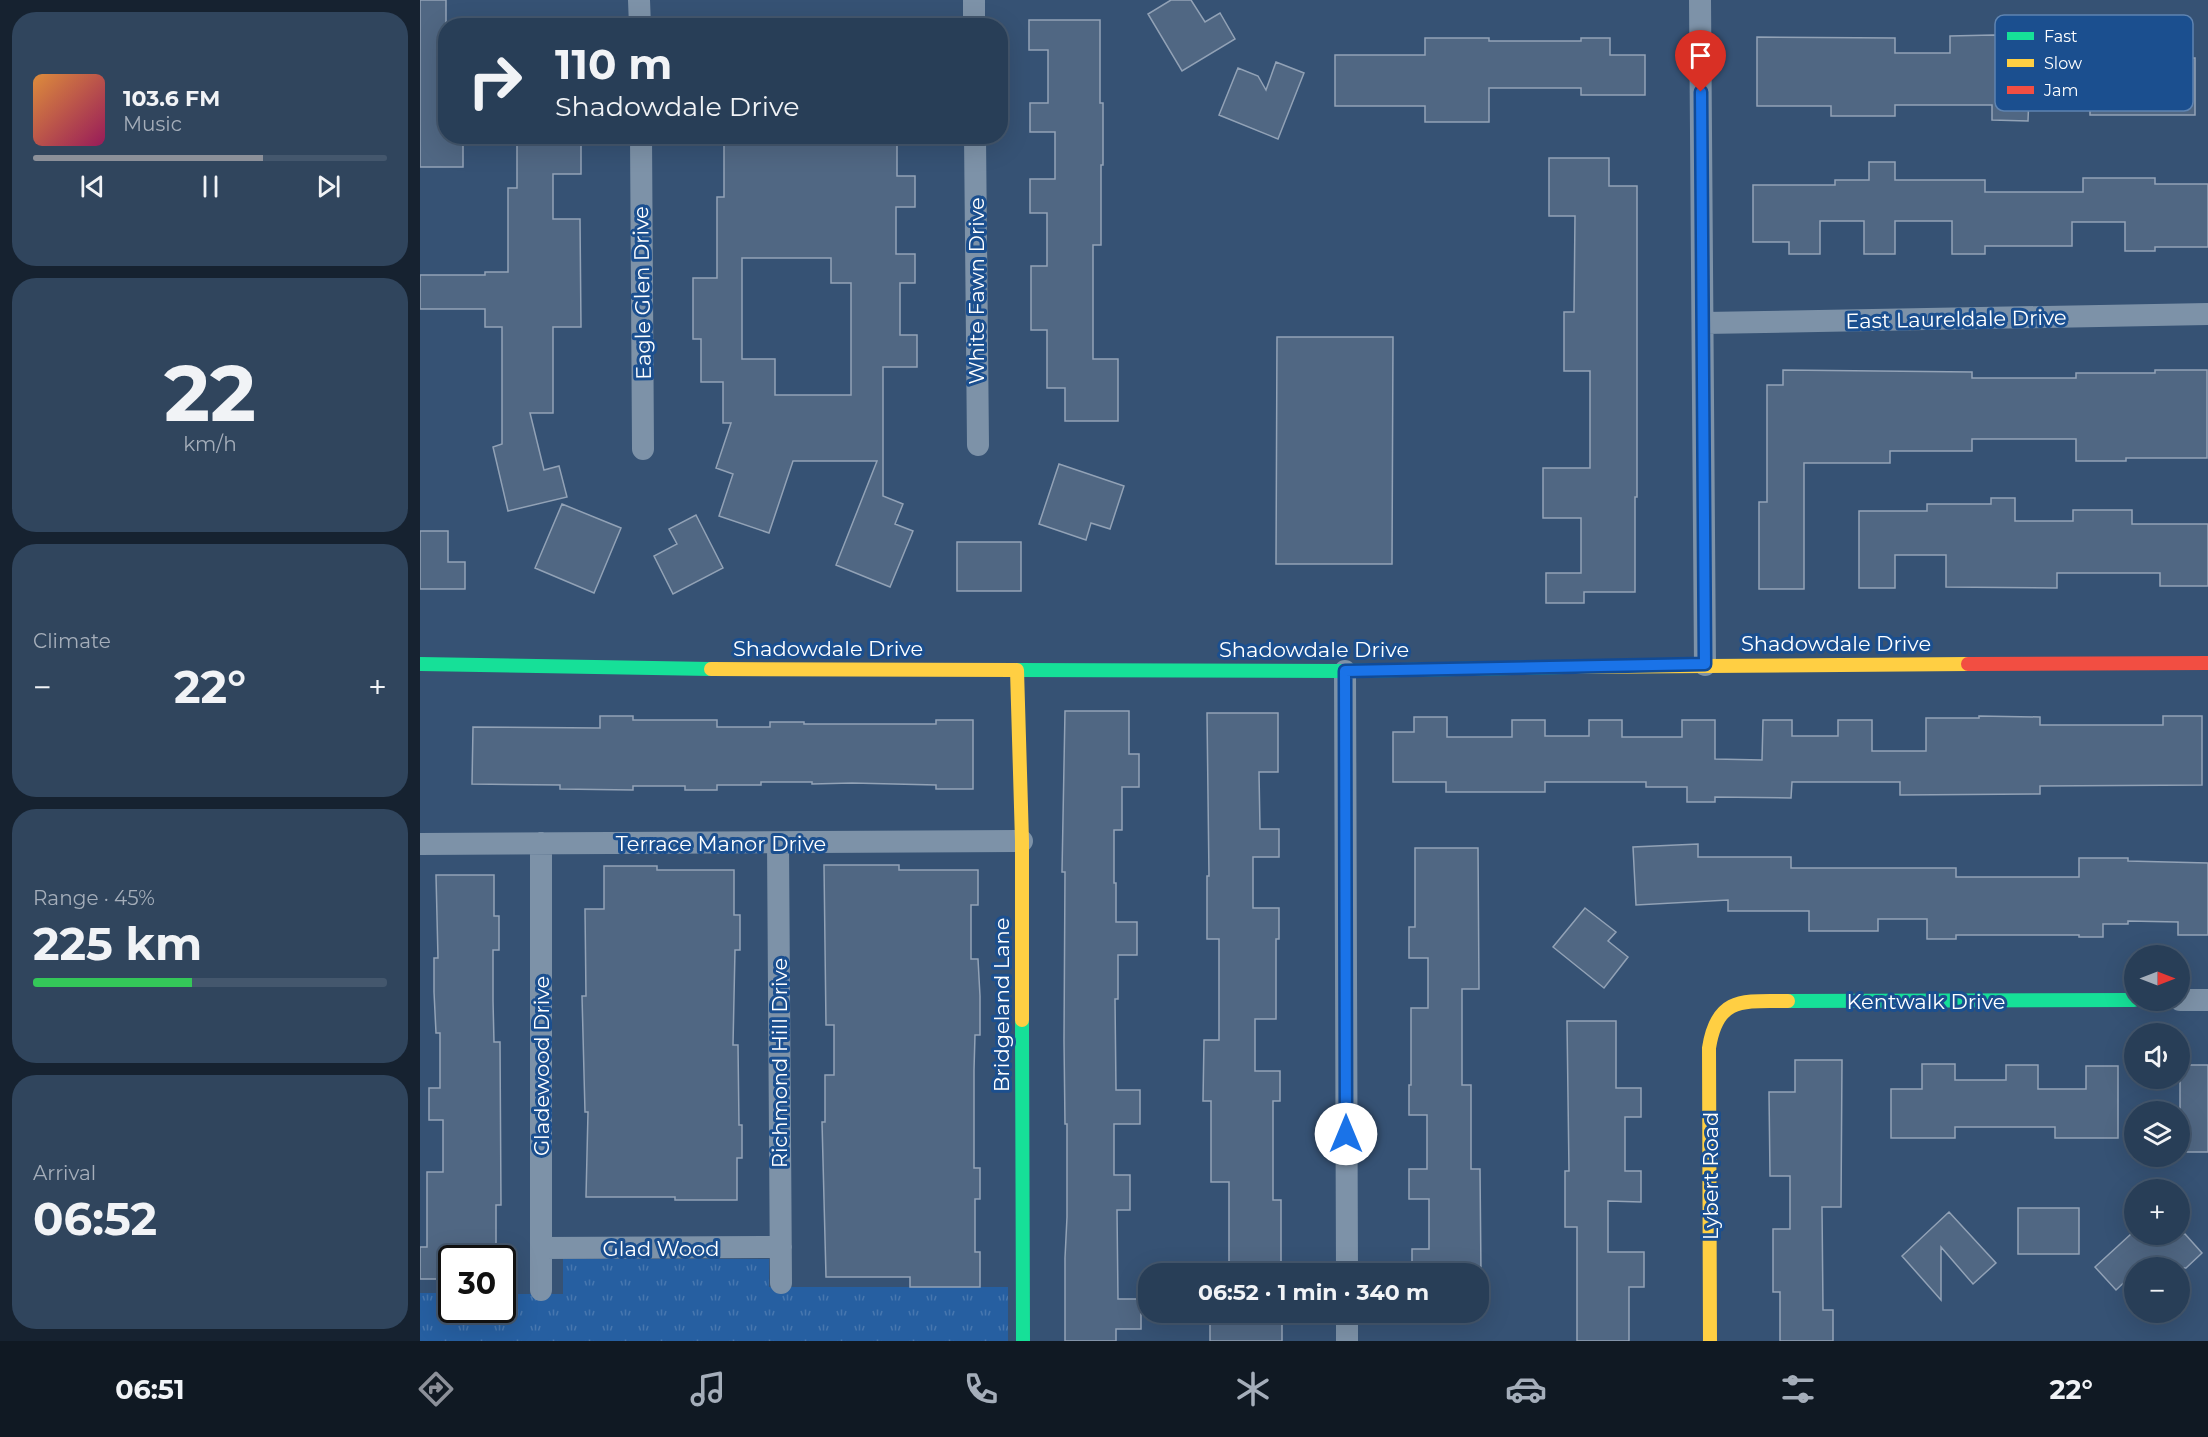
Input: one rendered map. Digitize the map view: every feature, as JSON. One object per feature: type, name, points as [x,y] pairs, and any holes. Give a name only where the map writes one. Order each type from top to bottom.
[{"type":"street","points":[[639,0],[640,18]]},
{"type":"street","points":[[974,0],[974,18]]},
{"type":"street","points":[[1700,0],[1705,664]]},
{"type":"street","name":"Eagle Glen Drive","points":[[641,144],[643,449]]},
{"type":"street","name":"White Fawn Drive","points":[[975,144],[978,445]]},
{"type":"street","name":"East Laureldale Drive","points":[[1704,323],[2208,314]]},
{"type":"street","name":"Shadowdale Drive","points":[[420,664],[647,669],[1345,671],[1705,664],[2208,663]]},
{"type":"street","name":"Bridgeland Lane","points":[[1017,670],[1022,841],[1023,1341]]},
{"type":"street","points":[[1345,671],[1347,1263]]},
{"type":"street","name":"Terrace Manor Drive","points":[[420,844],[1022,841]]},
{"type":"street","name":"Gladewood Drive","points":[[541,843],[541,1290]]},
{"type":"street","name":"Richmond Hill Drive","points":[[778,843],[781,1283]]},
{"type":"street","name":"Kentwalk Drive","points":[[1720,1014],[1733,1004],[1757,1001],[2124,1000]]},
{"type":"street","points":[[2190,1000],[2208,1000]]},
{"type":"street","name":"Lybert Road","points":[[1710,1341],[1709,1048],[1712,1027],[1720,1014]]},
{"type":"street","name":"Glad Wood","points":[[541,1248],[781,1247]]},
{"type":"street","points":[[1347,1323],[1347,1341]]},
{"type":"green space","points":[[563,1259],[769,1259],[769,1287],[1008,1287],[1008,1341],[420,1341],[420,1293],[438,1293],[438,1323],[516,1323],[516,1294],[563,1294]]},
{"type":"building","points":[[420,0],[446,0],[446,18],[438,18],[438,144],[463,144],[463,167],[420,167]]},
{"type":"building","points":[[1171,0],[1191,0],[1205,22],[1220,13],[1235,39],[1182,71],[1148,14]]},
{"type":"building","points":[[1029,20],[1100,20],[1103,165],[1101,165],[1101,245],[1093,245],[1093,359],[1118,359],[1118,421],[1065,421],[1065,388],[1047,388],[1047,330],[1031,330],[1031,266],[1047,266],[1047,213],[1030,213],[1030,179],[1055,179],[1055,132],[1030,132],[1030,103],[1048,103],[1048,50],[1029,50]]},
{"type":"building","points":[[1995,35],[1995,111],[2028,111],[2028,121],[1992,120],[1992,105],[1895,105],[1895,116],[1831,116],[1831,106],[1757,106],[1757,37],[1895,38],[1895,53],[1950,53],[1950,36]]},
{"type":"building","points":[[1425,38],[1581,41],[1581,38],[1610,38],[1610,55],[1645,55],[1645,95],[1581,95],[1581,88],[1489,88],[1489,122],[1425,122],[1425,106],[1335,106],[1335,55],[1425,55]]},
{"type":"building","points":[[2193,58],[2195,58],[2195,115],[2090,115],[2090,111],[2193,111]]},
{"type":"building","points":[[1276,62],[1304,73],[1278,139],[1219,115],[1238,68],[1258,76],[1266,90]]},
{"type":"building","points":[[517,144],[581,144],[581,174],[553,174],[553,219],[580,219],[581,327],[553,327],[553,413],[530,413],[544,470],[559,466],[567,497],[508,511],[493,447],[502,444],[502,327],[485,327],[485,309],[420,309],[420,275],[485,275],[485,272],[508,272],[508,188],[517,188]]},
{"type":"building","points":[[724,144],[897,144],[897,176],[915,176],[915,207],[896,207],[896,254],[915,254],[915,283],[900,283],[900,335],[917,335],[917,367],[883,367],[883,496],[903,504],[895,524],[913,531],[890,587],[836,565],[877,461],[793,461],[769,533],[719,516],[733,474],[716,468],[731,423],[723,423],[723,382],[701,382],[701,339],[693,339],[693,278],[717,278],[717,197],[724,197]],"holes":[[[742,258],[831,258],[831,283],[851,283],[851,395],[775,395],[775,359],[742,359]]]},
{"type":"building","points":[[1549,158],[1609,158],[1609,186],[1637,186],[1635,592],[1584,592],[1584,603],[1546,603],[1546,573],[1581,573],[1581,518],[1543,518],[1543,468],[1590,468],[1590,371],[1564,371],[1564,312],[1574,312],[1575,216],[1549,216]]},
{"type":"building","points":[[1869,162],[1895,162],[1895,180],[1985,180],[1985,192],[2083,192],[2083,178],[2155,178],[2155,184],[2208,184],[2208,247],[2155,247],[2155,251],[2125,251],[2125,222],[2072,222],[2072,246],[1985,246],[1985,254],[1952,254],[1952,221],[1895,221],[1895,254],[1864,254],[1864,221],[1820,221],[1820,254],[1789,254],[1789,242],[1753,242],[1753,185],[1835,185],[1835,180],[1869,180]]},
{"type":"building","points":[[1277,337],[1393,337],[1392,564],[1276,564]]},
{"type":"building","points":[[1783,370],[1972,372],[1972,378],[2076,378],[2076,373],[2155,373],[2155,370],[2207,370],[2207,458],[2126,458],[2126,461],[2076,461],[2076,439],[1972,439],[1972,451],[1890,451],[1890,463],[1804,463],[1804,589],[1759,589],[1759,502],[1767,502],[1767,385],[1783,385]]},
{"type":"building","points":[[1059,464],[1124,486],[1110,529],[1091,523],[1086,540],[1039,524]]},
{"type":"building","points":[[1991,498],[2015,498],[2015,521],[2073,521],[2073,510],[2132,510],[2132,524],[2208,524],[2208,586],[2160,586],[2160,573],[2057,573],[2057,588],[1946,587],[1946,555],[1895,555],[1895,588],[1859,588],[1859,511],[1927,511],[1927,504],[1991,504]]},
{"type":"building","points":[[562,504],[621,528],[594,593],[535,568]]},
{"type":"building","points":[[696,515],[723,568],[673,594],[654,556],[677,544],[669,529]]},
{"type":"building","points":[[420,531],[448,531],[448,562],[465,562],[465,589],[420,589]]},
{"type":"building","points":[[957,542],[1021,542],[1021,591],[957,591]]},
{"type":"building","points":[[1065,711],[1129,711],[1129,754],[1139,754],[1139,787],[1122,787],[1122,830],[1114,830],[1114,883],[1116,883],[1116,922],[1137,922],[1137,955],[1118,955],[1118,999],[1115,999],[1116,1090],[1140,1090],[1140,1124],[1114,1124],[1114,1175],[1130,1175],[1130,1210],[1117,1210],[1118,1299],[1138,1299],[1138,1323],[1141,1323],[1141,1329],[1116,1329],[1116,1341],[1065,1341],[1067,1124],[1065,1124],[1064,1041],[1065,872],[1062,872]]},
{"type":"building","points":[[1207,713],[1278,713],[1278,772],[1259,772],[1260,829],[1279,829],[1279,857],[1253,857],[1253,908],[1279,908],[1279,939],[1276,939],[1276,1019],[1255,1019],[1255,1071],[1280,1071],[1280,1101],[1273,1101],[1273,1200],[1281,1200],[1281,1263],[1229,1263],[1229,1182],[1211,1182],[1211,1101],[1203,1101],[1204,1040],[1219,1040],[1219,939],[1207,939],[1207,876],[1209,876]]},
{"type":"building","points":[[600,716],[633,716],[633,720],[717,720],[717,727],[770,727],[770,722],[936,724],[936,720],[973,720],[973,789],[936,789],[936,785],[812,784],[812,782],[717,785],[717,790],[685,790],[685,786],[633,786],[633,790],[560,789],[560,785],[472,784],[473,727],[600,728]]},
{"type":"building","points":[[1979,716],[2040,717],[2040,725],[2163,725],[2163,716],[2202,716],[2202,785],[2040,786],[2040,794],[1900,795],[1900,782],[1792,782],[1791,798],[1715,797],[1715,802],[1687,802],[1687,787],[1646,787],[1646,782],[1545,782],[1545,792],[1446,792],[1446,782],[1393,782],[1393,732],[1414,732],[1414,717],[1447,717],[1447,737],[1512,737],[1512,720],[1545,720],[1545,736],[1589,736],[1589,720],[1622,720],[1622,737],[1682,737],[1682,720],[1715,720],[1715,759],[1762,760],[1763,720],[1792,720],[1792,736],[1838,736],[1838,720],[1872,720],[1872,751],[1926,751],[1926,718],[1979,718]]},
{"type":"building","points":[[1698,844],[1698,857],[1791,857],[1791,868],[1956,868],[1956,877],[2079,877],[2079,858],[2128,858],[2128,861],[2208,863],[2208,935],[2178,935],[2178,922],[2128,921],[2128,924],[2103,924],[2103,937],[1956,935],[1956,939],[1927,939],[1927,919],[1878,919],[1878,931],[1809,931],[1809,911],[1728,911],[1728,900],[1636,905],[1633,847]]},
{"type":"building","points":[[1415,848],[1478,848],[1479,989],[1462,989],[1462,1085],[1471,1085],[1471,1169],[1480,1169],[1481,1263],[1412,1263],[1412,1249],[1429,1249],[1429,1199],[1409,1199],[1409,1169],[1427,1169],[1427,1115],[1409,1115],[1411,1008],[1428,1008],[1428,958],[1409,958],[1409,927],[1415,927]]},
{"type":"building","points":[[824,865],[899,865],[899,870],[978,870],[978,905],[971,905],[971,959],[978,959],[980,996],[980,1035],[975,1035],[974,1168],[980,1168],[980,1199],[975,1199],[975,1252],[980,1252],[980,1287],[910,1287],[910,1277],[826,1277],[822,1122],[825,1122],[825,1075],[834,1075],[834,1025],[826,1025]]},
{"type":"building","points":[[604,866],[657,866],[657,870],[734,870],[734,915],[740,915],[740,950],[735,950],[733,1045],[738,1045],[739,1125],[742,1125],[742,1158],[737,1158],[737,1200],[586,1197],[588,1112],[585,1112],[582,996],[586,996],[585,909],[604,909]]},
{"type":"building","points":[[436,875],[494,875],[494,916],[499,916],[499,950],[493,950],[493,1001],[494,1042],[500,1042],[501,1205],[496,1205],[496,1245],[438,1245],[438,1279],[420,1279],[420,1247],[427,1247],[427,1172],[443,1172],[443,1120],[429,1120],[429,1088],[440,1088],[440,1033],[436,1033],[434,992],[434,958],[438,958]]},
{"type":"building","points":[[1585,908],[1616,932],[1608,941],[1628,957],[1604,988],[1553,947]]},
{"type":"building","points":[[1567,1021],[1616,1021],[1616,1088],[1641,1088],[1641,1117],[1625,1117],[1625,1171],[1641,1171],[1641,1202],[1608,1201],[1608,1252],[1644,1252],[1644,1287],[1629,1287],[1629,1341],[1577,1341],[1577,1227],[1565,1227],[1565,1171],[1569,1171]]},
{"type":"building","points":[[1795,1060],[1842,1060],[1841,1207],[1822,1207],[1823,1310],[1833,1310],[1833,1341],[1780,1341],[1780,1292],[1773,1292],[1773,1229],[1790,1229],[1790,1176],[1770,1176],[1769,1092],[1795,1092]]},
{"type":"building","points":[[1922,1064],[1955,1064],[1955,1080],[2006,1080],[2006,1065],[2038,1065],[2038,1089],[2086,1089],[2086,1066],[2118,1066],[2118,1138],[2055,1138],[2055,1127],[1955,1127],[1955,1138],[1891,1138],[1891,1089],[1922,1089]]},
{"type":"building","points":[[2190,1065],[2208,1065],[2208,1152],[2190,1152],[2190,1101],[2180,1101],[2180,1089],[2190,1089]]},
{"type":"building","points":[[2018,1208],[2079,1208],[2079,1254],[2018,1254]]},
{"type":"building","points":[[1949,1212],[1996,1263],[1973,1284],[1941,1247],[1941,1300],[1902,1256]]},
{"type":"building","points":[[2124,1240],[2124,1245],[2190,1245],[2190,1240],[2202,1253],[2190,1264],[2190,1257],[2124,1257],[2124,1282],[2116,1290],[2095,1267]]},
{"type":"building","points":[[1210,1323],[1282,1323],[1282,1341],[1210,1341]]},
{"type":"traffic: fast","points":[[420,664],[711,669]]},
{"type":"traffic: fast","points":[[1015,670],[1345,671],[1564,667]]},
{"type":"traffic: fast","points":[[1788,1001],[2124,1000]]},
{"type":"traffic: fast","points":[[1022,1020],[1023,1341]]},
{"type":"traffic: slow","points":[[1564,667],[1968,664]]},
{"type":"traffic: slow","points":[[711,669],[1015,670]]},
{"type":"traffic: slow","points":[[1017,670],[1022,841],[1022,1020]]},
{"type":"traffic: slow","points":[[1710,1341],[1709,1048],[1718,1019],[1726,1010],[1745,1002],[1788,1001]]},
{"type":"traffic: jam","points":[[1968,664],[2208,663]]},
{"type":"route","points":[[1346,1134],[1345,671],[1705,664],[1701,92]]}]
